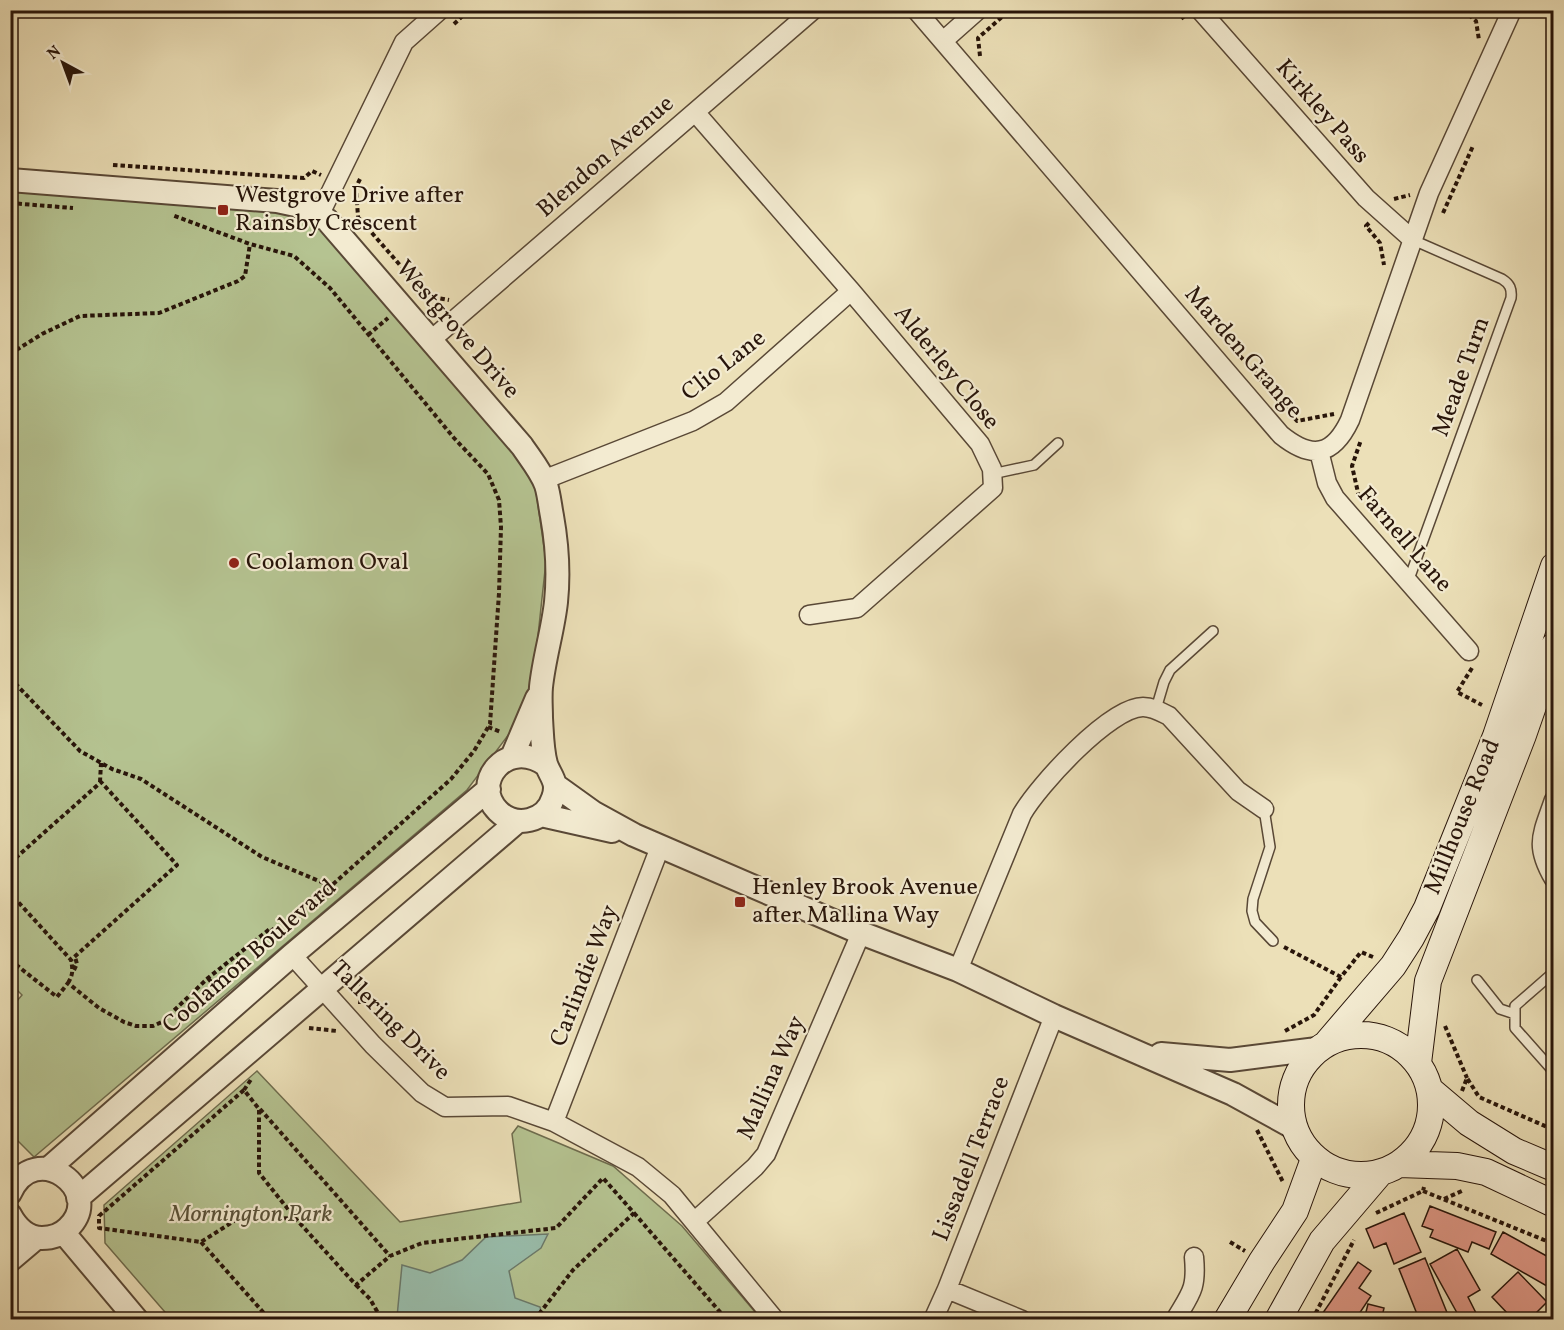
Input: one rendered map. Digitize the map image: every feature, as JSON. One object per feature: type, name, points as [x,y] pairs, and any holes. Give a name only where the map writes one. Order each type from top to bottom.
[{"type":"main road","name":"Millhouse Road","points":[[1322,1046],[1393,966],[1427,908],[1496,736],[1554,566]]},
{"type":"main road","name":"Millhouse Road","points":[[1418,1063],[1428,981],[1523,735],[1554,646]]},
{"type":"main road","points":[[1278,1320],[1322,1240],[1390,1168],[1415,1150],[1426,1132],[1431,1111],[1430,1090],[1418,1063],[1404,1048],[1386,1039],[1366,1034],[1346,1035],[1322,1046],[1302,1065],[1293,1085],[1290,1106],[1293,1127],[1305,1150],[1314,1159],[1334,1171],[1357,1176],[1390,1168],[1457,1166],[1486,1172],[1554,1204]]},
{"type":"main road","points":[[1430,1090],[1469,1123],[1514,1151],[1554,1168]]},
{"type":"main road","points":[[1227,1320],[1295,1211],[1314,1159]]},
{"type":"street","name":"Blendon Avenue","points":[[431,340],[813,10]]},
{"type":"street","name":"Marden Grange","points":[[916,10],[1281,435],[1295,446],[1319,451]]},
{"type":"street","points":[[943,41],[978,10]]},
{"type":"street","name":"Kirkley Pass","points":[[1200,10],[1358,189],[1413,240]]},
{"type":"street","points":[[319,216],[404,42],[437,11]]},
{"type":"street","points":[[1319,451],[1333,445],[1342,436],[1350,420],[1429,193],[1509,12]]},
{"type":"street","name":"Alderley Close","points":[[695,112],[980,444],[992,469],[992,474]]},
{"type":"street","name":"Westgrove Drive","points":[[10,180],[277,201],[305,207],[327,220],[522,446],[546,484],[557,544],[556,601],[541,688],[542,725],[551,775]]},
{"type":"street","name":"Clio Lane","points":[[543,480],[693,421],[726,402],[851,291]]},
{"type":"street","name":"Farnell Lane","points":[[1319,451],[1327,483],[1335,498],[1472,658]]},
{"type":"street","points":[[808,615],[856,608],[993,488],[992,474]]},
{"type":"street","name":"Westgrove Drive","points":[[512,757],[541,688]]},
{"type":"street","points":[[958,970],[1022,814],[1031,798],[1055,770],[1114,718],[1142,707],[1156,709],[1169,716],[1238,791],[1264,809]]},
{"type":"street","points":[[551,775],[554,796],[542,815],[530,820],[518,821],[507,818],[491,801],[490,779],[502,761],[524,755],[536,758],[551,775],[594,813],[634,835],[861,933],[958,970],[1054,1016],[1233,1094],[1293,1127]]},
{"type":"street","name":"Coolamon Boulevard","points":[[48,1169],[288,949],[489,789]]},
{"type":"street","points":[[1554,800],[1541,836],[1540,850],[1554,879]]},
{"type":"street","points":[[542,815],[634,835]]},
{"type":"street","points":[[78,1198],[518,821]]},
{"type":"street","name":"Carlindie Way","points":[[554,1122],[660,847]]},
{"type":"street","name":"Mallina Way","points":[[694,1221],[766,1154],[861,933]]},
{"type":"street","name":"Tallering Drive","points":[[288,949],[374,1046],[422,1093],[445,1107],[508,1106],[554,1122],[638,1167],[672,1195],[775,1320]]},
{"type":"street","name":"Lissadell Terrace","points":[[933,1320],[1054,1016]]},
{"type":"street","points":[[1124,1046],[1169,1056],[1230,1060],[1322,1046]]},
{"type":"street","points":[[10,1260],[36,1238],[55,1236],[63,1232],[76,1217],[78,1198],[71,1182],[57,1171],[38,1169],[13,1180]]},
{"type":"street","points":[[10,1215],[20,1229],[36,1238]]},
{"type":"street","points":[[63,1232],[132,1318]]},
{"type":"street","points":[[1176,1320],[1193,1289],[1196,1277],[1194,1257]]},
{"type":"street","points":[[947,1289],[1022,1320]]},
{"type":"lane","name":"Meade Turn","points":[[1408,582],[1512,290],[1502,279],[1413,240]]},
{"type":"lane","points":[[992,474],[1034,465],[1058,443]]},
{"type":"lane","points":[[1156,709],[1170,670],[1214,631]]},
{"type":"lane","points":[[1264,809],[1270,847],[1253,899],[1252,911],[1255,922],[1274,941]]},
{"type":"lane","points":[[1554,972],[1515,1006],[1515,1028],[1554,1072]]},
{"type":"lane","points":[[1477,980],[1500,1009],[1515,1014]]},
{"type":"path","points":[[446,31],[469,10]]},
{"type":"path","points":[[980,57],[978,38],[1010,10]]},
{"type":"path","points":[[1463,10],[1476,21],[1480,48]]},
{"type":"path","points":[[1430,247],[1474,142]]},
{"type":"path","points":[[105,165],[304,178],[312,171],[357,193]]},
{"type":"path","points":[[361,176],[356,187],[358,217],[427,296],[453,300]]},
{"type":"path","points":[[1385,266],[1380,243],[1366,226],[1392,200],[1413,194]]},
{"type":"path","points":[[10,203],[81,208]]},
{"type":"path","points":[[10,678],[80,751],[112,769],[141,779],[262,857],[331,886],[451,779],[474,751],[490,724],[501,527],[499,500],[488,474],[454,438],[330,288],[294,256],[250,244],[171,214]]},
{"type":"path","points":[[10,354],[42,334],[80,316],[159,313],[238,281],[245,276],[250,244]]},
{"type":"path","points":[[1235,350],[1297,422],[1334,414]]},
{"type":"path","points":[[1361,506],[1352,466],[1364,433]]},
{"type":"path","points":[[1472,658],[1457,692],[1482,705]]},
{"type":"path","points":[[10,863],[100,783],[101,763]]},
{"type":"path","points":[[73,959],[177,865],[100,783]]},
{"type":"path","points":[[10,894],[73,959],[72,977],[57,997],[10,960]]},
{"type":"path","points":[[68,984],[99,1008],[124,1022],[144,1027],[162,1022],[208,978],[271,928],[288,949]]},
{"type":"path","points":[[1274,941],[1341,977],[1361,952],[1393,966]]},
{"type":"path","points":[[208,978],[222,995]]},
{"type":"path","points":[[296,1219],[242,1216],[201,1242],[99,1228],[99,1216],[244,1090],[390,1256]]},
{"type":"path","points":[[259,1109],[259,1173],[296,1219],[370,1299],[382,1320]]},
{"type":"path","points":[[356,1285],[390,1256],[422,1243],[556,1228],[603,1178],[727,1320]]},
{"type":"path","points":[[1375,1214],[1423,1191],[1554,1244]]},
{"type":"path","points":[[540,1320],[539,1314],[573,1270],[634,1213]]},
{"type":"path","points":[[1312,1320],[1355,1237]]},
{"type":"path","points":[[201,1242],[270,1320]]},
{"type":"green space","points":[[11,188],[295,212],[323,227],[509,445],[535,485],[546,561],[532,691],[512,730],[467,790],[34,1157],[11,1134],[11,1008],[22,995],[11,984]]},
{"type":"green space","name":"Mornington Park","points":[[257,1071],[400,1222],[521,1202],[512,1134],[518,1126],[613,1166],[682,1226],[761,1319],[171,1319],[105,1243],[104,1205]]},
{"type":"shaded area","points":[[548,1234],[541,1248],[509,1271],[515,1298],[540,1307],[543,1319],[461,1320],[457,1317],[427,1321],[397,1317],[402,1265],[430,1273],[462,1260],[486,1237]]},
{"type":"building","points":[[1430,1206],[1496,1232],[1489,1249],[1472,1242],[1468,1252],[1430,1237],[1433,1230],[1422,1226]]},
{"type":"building","points":[[1404,1213],[1421,1252],[1394,1264],[1386,1243],[1374,1248],[1366,1229]]},
{"type":"building","points":[[1503,1232],[1554,1260],[1552,1289],[1491,1254]]},
{"type":"building","points":[[1457,1249],[1480,1290],[1468,1297],[1476,1313],[1464,1320],[1461,1320],[1430,1264]]},
{"type":"building","points":[[1425,1258],[1450,1320],[1432,1320],[1430,1315],[1419,1319],[1399,1269]]},
{"type":"building","points":[[1358,1262],[1371,1271],[1359,1288],[1371,1296],[1355,1320],[1318,1320]]},
{"type":"building","points":[[1518,1272],[1547,1302],[1529,1320],[1504,1320],[1509,1315],[1492,1297]]},
{"type":"building","points":[[1368,1304],[1384,1308],[1382,1317],[1392,1320],[1364,1320]]},
{"type":"place","name":"Westgrove Drive after Rainsby Crescent","points":[[223,210]]},
{"type":"place","name":"Coolamon Oval","points":[[234,563]]},
{"type":"place","name":"Henley Brook Avenue after Mallina Way","points":[[740,902]]}]
